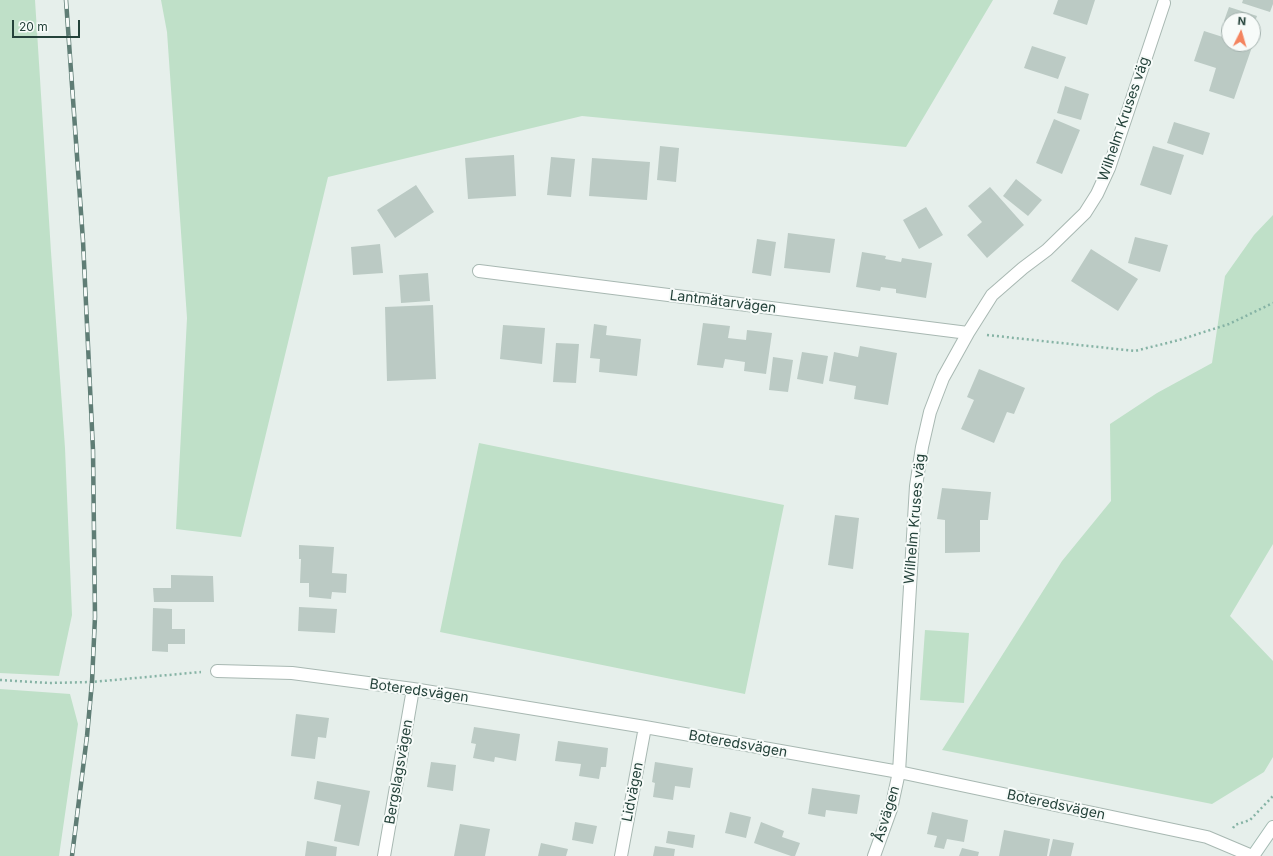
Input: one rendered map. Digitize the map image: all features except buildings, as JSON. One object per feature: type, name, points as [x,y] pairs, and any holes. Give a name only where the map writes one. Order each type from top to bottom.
[{"type":"street","name":"Wilhelm Kruses väg","points":[[899,772],[916,486],[922,447],[930,412],[943,378],[968,333],[992,295],[1023,268],[1047,250],[1065,233],[1085,213],[1097,194],[1109,168],[1164,3]]},
{"type":"street","name":"Lantmätarvägen","points":[[479,270],[968,333]]},
{"type":"street","name":"Boteredsvägen","points":[[217,671],[292,673],[413,689],[645,727],[899,772],[1207,837],[1252,856]]},
{"type":"street","name":"Bergslagsvägen","points":[[384,856],[413,689]]},
{"type":"street","name":"Lidvägen","points":[[621,856],[645,727]]},
{"type":"street","name":"Åsvägen","points":[[874,856],[891,809],[899,772]]},
{"type":"street","points":[[1252,856],[1273,827]]},
{"type":"path","points":[[968,333],[1136,351],[1179,340],[1229,324],[1273,303]]},
{"type":"path","points":[[0,680],[49,683],[78,682],[217,671]]},
{"type":"path","points":[[1224,844],[1235,825],[1250,820],[1273,796]]},
{"type":"green space","points":[[0,0],[35,0],[65,448],[72,615],[59,676],[0,673]]},
{"type":"green space","points":[[161,0],[993,0],[906,147],[582,116],[328,177],[241,537],[176,529],[187,318],[167,32]]},
{"type":"green space","points":[[1273,215],[1273,544],[1230,616],[1273,661],[1273,757],[1264,772],[1212,804],[942,750],[1062,561],[1111,501],[1110,424],[1157,393],[1212,363],[1225,276],[1254,235]]},
{"type":"green space","points":[[479,443],[784,505],[745,694],[440,632]]},
{"type":"green space","points":[[925,630],[969,633],[964,703],[920,700]]},
{"type":"green space","points":[[0,689],[70,694],[78,724],[59,856],[0,856]]},
{"type":"railway","points":[[66,0],[83,241],[93,450],[95,617],[92,682],[87,736],[72,856]]}]
